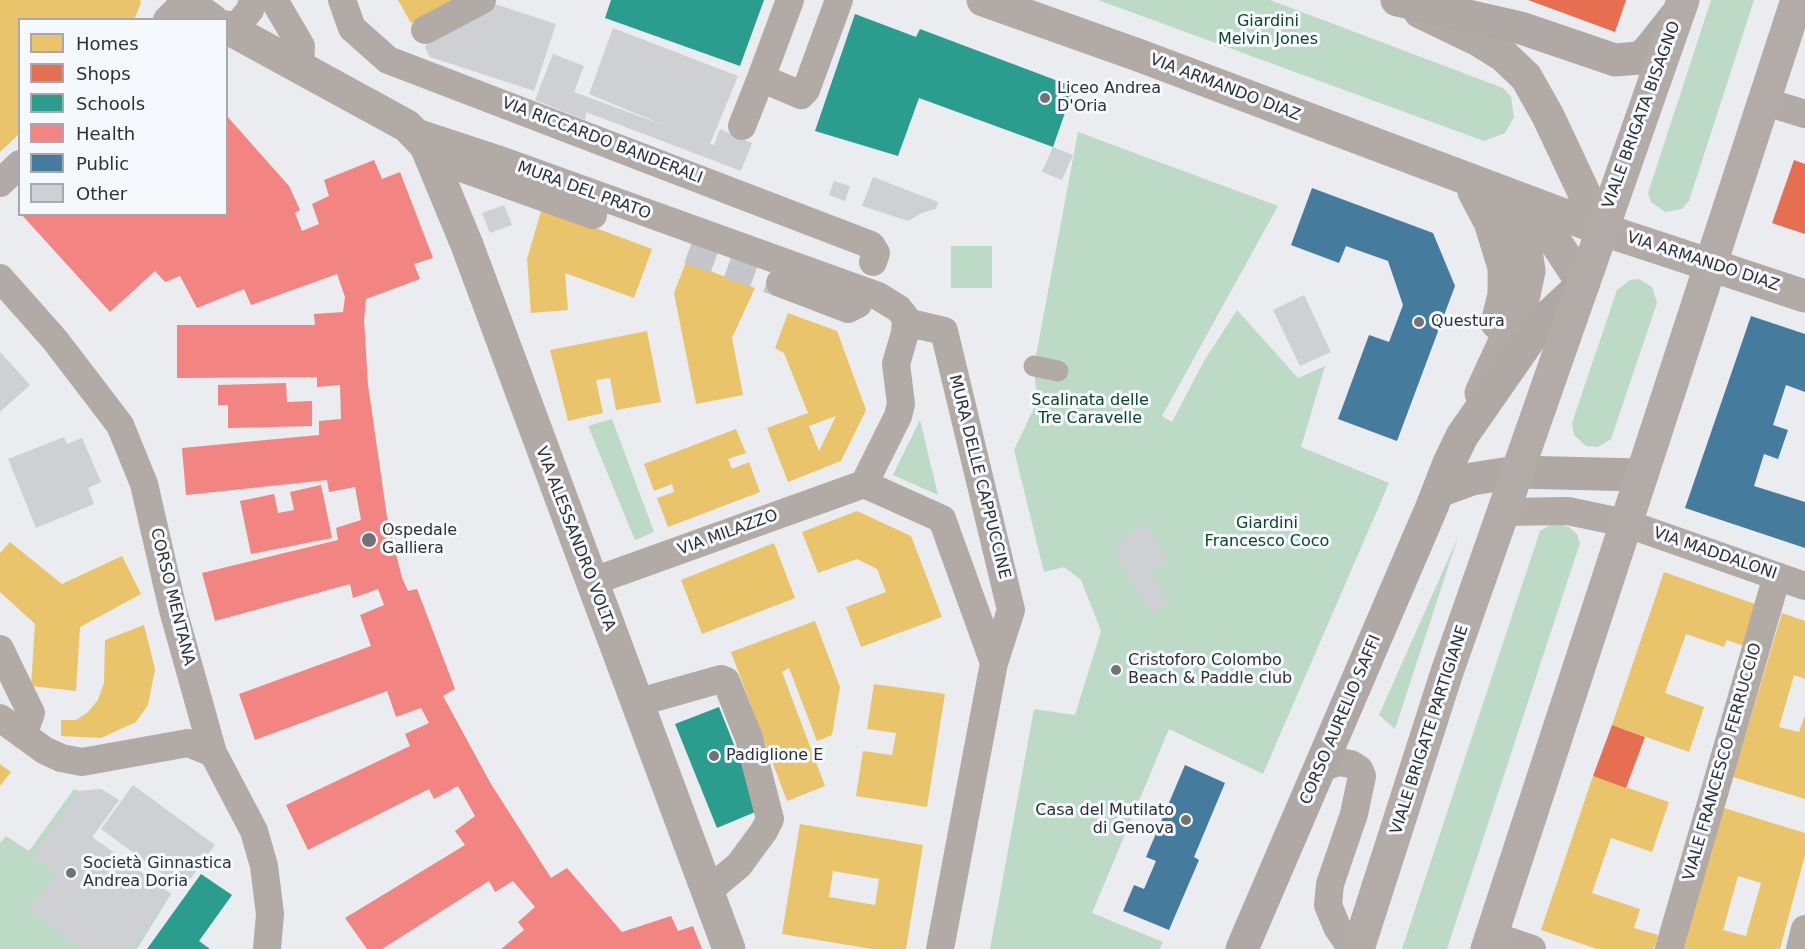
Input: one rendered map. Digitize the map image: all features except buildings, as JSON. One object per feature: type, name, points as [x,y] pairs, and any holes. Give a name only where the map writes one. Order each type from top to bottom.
[{"type":"main road","points":[[1396,0],[1521,28],[1615,60],[1629,60],[1648,51],[1681,5]]},
{"type":"main road","points":[[1780,55],[1785,0]]},
{"type":"main road","points":[[1489,942],[1640,475],[1766,102],[1797,0]]},
{"type":"main road","name":"VIALE BRIGATA BISAGNO","points":[[1601,229],[1681,5]]},
{"type":"main road","name":"VIALE BRIGATE PARTIGIANE","points":[[1358,949],[1448,672],[1601,229]]},
{"type":"main road","name":"CORSO AURELIO SAFFI","points":[[1242,949],[1464,431],[1540,324],[1583,284]]},
{"type":"main road","points":[[1439,491],[1472,479],[1516,472],[1640,475]]},
{"type":"street","points":[[201,17],[250,10],[253,0]]},
{"type":"street","points":[[274,0],[301,46],[300,70]]},
{"type":"street","name":"VIA RICCARDO BANDERALI","points":[[342,0],[352,28],[388,60],[872,245],[876,253],[873,262]]},
{"type":"street","points":[[425,30],[482,0]]},
{"type":"street","points":[[742,126],[790,0]]},
{"type":"street","points":[[761,78],[801,95],[806,90],[839,0]]},
{"type":"street","name":"VIA ARMANDO DIAZ","points":[[983,0],[1466,177],[1601,229],[1805,296]]},
{"type":"street","points":[[1396,0],[1480,41],[1518,68],[1535,90],[1601,229]]},
{"type":"street","points":[[1460,0],[1521,28]]},
{"type":"street","name":"MURA DEL PRATO","points":[[228,31],[300,70],[423,144],[878,296],[899,309],[906,318],[905,333]]},
{"type":"street","points":[[1766,102],[1805,114]]},
{"type":"street","points":[[423,144],[689,250]]},
{"type":"street","name":"VIA ALESSANDRO VOLTA","points":[[423,144],[467,245],[729,949]]},
{"type":"street","points":[[0,183],[18,166]]},
{"type":"street","points":[[1466,177],[1504,196],[1537,219],[1562,249],[1583,284]]},
{"type":"street","name":"CORSO AURELIO SAFFI","points":[[1464,431],[1501,310],[1505,281],[1501,254],[1490,222],[1466,177]]},
{"type":"street","name":"CORSO MENTANA","points":[[0,278],[55,340],[120,425],[144,484],[173,610],[213,753],[254,831],[264,866],[270,914],[267,949]]},
{"type":"street","points":[[780,283],[848,309],[858,304]]},
{"type":"street","name":"MURA DELLE CAPPUCCINE","points":[[905,333],[914,324],[944,331],[1011,610],[994,663],[940,949]]},
{"type":"street","points":[[905,333],[896,364],[901,404],[898,416],[864,484],[942,519],[994,663]]},
{"type":"street","points":[[1034,366],[1058,371]]},
{"type":"street","name":"VIA MILAZZO","points":[[591,582],[864,484]]},
{"type":"street","points":[[1503,512],[1568,511],[1625,523]]},
{"type":"street","name":"VIA MADDALONI","points":[[1625,523],[1805,586]]},
{"type":"street","name":"VIALE FRANCESCO FERRUCCIO","points":[[1669,949],[1777,576]]},
{"type":"street","points":[[0,649],[27,724],[44,750],[61,759],[82,762],[188,743],[213,753]]},
{"type":"street","points":[[636,703],[721,679],[726,681],[749,738],[770,819],[739,865],[708,891]]},
{"type":"street","points":[[0,718],[27,724]]},
{"type":"street","points":[[1321,768],[1338,762],[1351,764],[1359,769],[1362,776],[1354,814],[1330,884],[1328,905],[1337,927],[1352,949]]},
{"type":"street","points":[[1800,949],[1805,929]]},
{"type":"street","points":[[1489,942],[1532,949]]},
{"type":"green space","name":"Giardini Melvin Jones","points":[[1098,0],[1270,0],[1503,88],[1511,97],[1514,117],[1505,133],[1484,141]]},
{"type":"green space","points":[[1711,0],[1754,0],[1689,201],[1682,209],[1665,212],[1651,202],[1648,193]]},
{"type":"green space","points":[[1078,132],[1278,206],[1162,416],[1172,422],[1204,361],[1237,310],[1298,378],[1325,366],[1301,447],[1389,483],[1263,774],[1169,729],[1092,913],[1163,942],[1160,949],[990,949],[1034,709],[1075,715],[1101,631],[1081,580],[1064,567],[1044,572],[1014,450],[1037,402],[1034,366]]},
{"type":"green space","points":[[951,246],[992,246],[992,288],[951,288]]},
{"type":"green space","points":[[1639,279],[1652,287],[1657,303],[1611,439],[1598,447],[1586,446],[1574,435],[1572,423],[1617,290],[1630,280]]},
{"type":"green space","points":[[612,419],[654,532],[635,540],[588,426]]},
{"type":"green space","points":[[920,420],[938,495],[893,475]]},
{"type":"green space","points":[[1553,523],[1569,527],[1577,534],[1580,543],[1447,949],[1402,949],[1540,531]]},
{"type":"green space","points":[[1458,537],[1395,729],[1379,715]]},
{"type":"green space","name":"Società Ginnastica Andrea Doria","points":[[74,789],[79,791],[101,789],[119,800],[92,837],[171,894],[137,949],[0,949],[0,843],[6,836],[29,851]]},
{"type":"tunnel","points":[[689,250],[780,283]]},
{"type":"place","name":"Liceo Andrea D'Oria","points":[[1045,98]]},
{"type":"place","name":"Questura","points":[[1419,322]]},
{"type":"place","name":"Ospedale Galliera","points":[[369,540]]},
{"type":"place","name":"Cristoforo Colombo Beach & Paddle club","points":[[1116,670]]},
{"type":"place","name":"Padiglione E","points":[[714,756]]},
{"type":"place","name":"Casa del Mutilato di Genova","points":[[1186,820]]},
{"type":"place","name":"Società Ginnastica Andrea Doria","points":[[71,873]]},
{"type":"park label","name":"Scalinata delle Tre Caravelle","points":[[1090,410]]},
{"type":"park label","name":"Giardini Francesco Coco","points":[[1267,533]]}]
